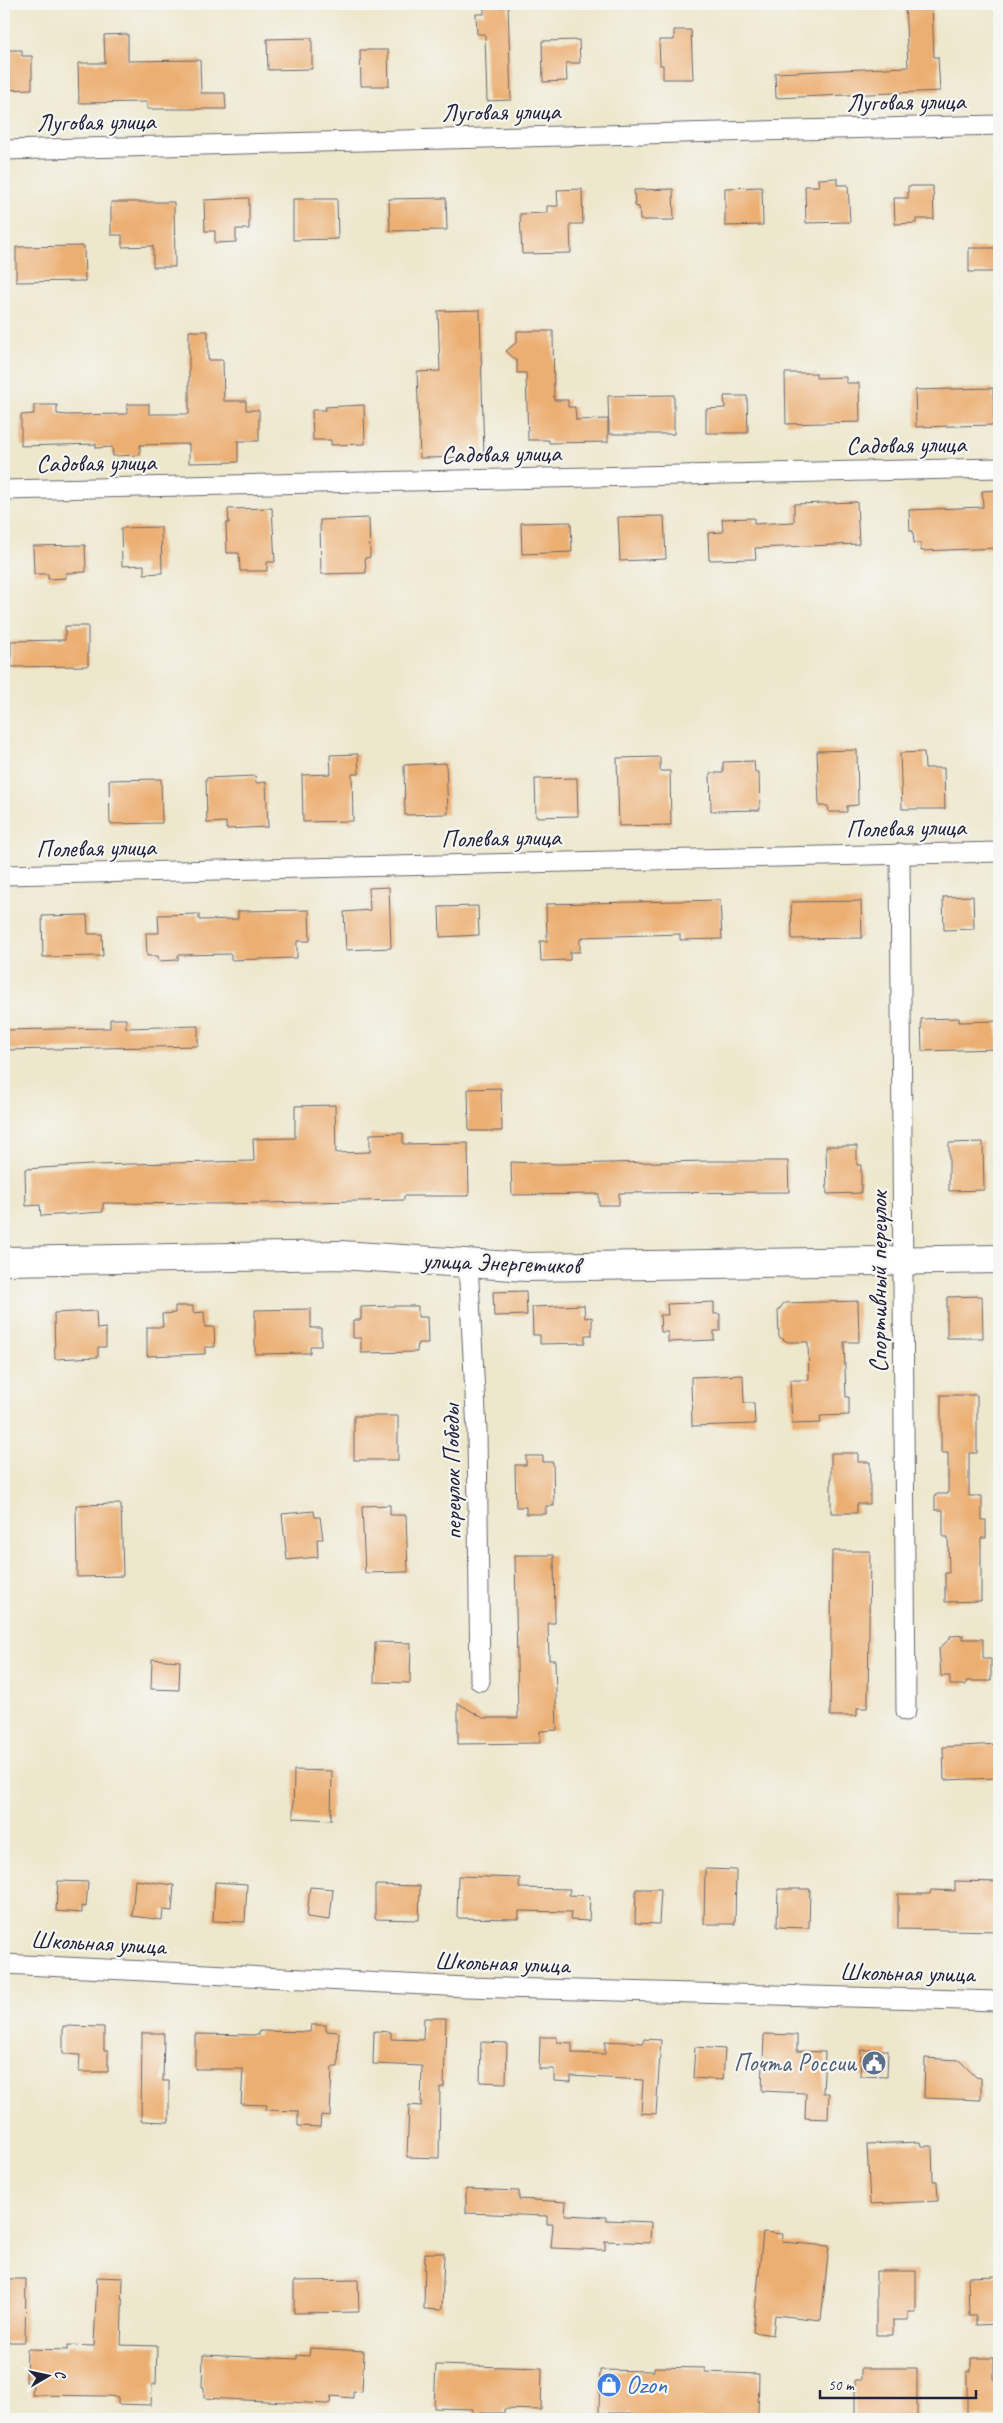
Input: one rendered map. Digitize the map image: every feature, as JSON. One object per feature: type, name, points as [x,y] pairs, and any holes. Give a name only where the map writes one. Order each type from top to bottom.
[{"type":"street","name":"Луговая улица","points":[[4,150],[999,125]]},
{"type":"street","name":"Садовая улица","points":[[4,490],[999,468]]},
{"type":"street","name":"Полевая улица","points":[[4,875],[999,852]]},
{"type":"street","name":"Спортивный переулок","points":[[900,853],[906,1711]]},
{"type":"street","name":"улица Энергетиков","points":[[4,1261],[340,1255],[527,1267],[999,1259]]},
{"type":"street","name":"переулок Победы","points":[[468,1262],[477,1431],[480,1681]]},
{"type":"street","name":"Школьная улица","points":[[4,1964],[466,1987],[999,2001]]},
{"type":"building","points":[[484,4],[508,4],[511,100],[487,101],[485,34],[477,34],[476,14],[484,14]]},
{"type":"building","points":[[905,4],[932,4],[934,57],[938,57],[940,91],[776,98],[775,73],[908,67]]},
{"type":"building","points":[[674,30],[691,30],[693,79],[663,79],[663,65],[660,65],[659,40],[674,40]]},
{"type":"building","points":[[128,34],[128,61],[200,60],[201,93],[225,93],[226,109],[147,109],[147,102],[79,103],[78,63],[105,63],[104,35]]},
{"type":"building","points":[[312,38],[312,69],[268,70],[267,39]]},
{"type":"building","points":[[579,40],[580,63],[566,63],[567,81],[543,82],[542,41]]},
{"type":"building","points":[[4,50],[22,50],[22,56],[32,56],[32,89],[4,90]]},
{"type":"building","points":[[360,50],[388,50],[389,86],[361,86]]},
{"type":"building","points":[[837,178],[837,185],[848,185],[850,222],[806,223],[805,186],[819,186],[818,179]]},
{"type":"building","points":[[908,186],[933,186],[934,219],[916,219],[916,223],[895,224],[894,198],[908,198]]},
{"type":"building","points":[[762,187],[763,225],[725,226],[725,188]]},
{"type":"building","points":[[582,189],[583,224],[570,224],[571,253],[522,254],[520,214],[547,213],[547,206],[558,206],[557,190]]},
{"type":"building","points":[[673,189],[674,220],[640,220],[639,207],[635,206],[634,190]]},
{"type":"building","points":[[249,198],[249,229],[236,229],[236,242],[215,243],[215,231],[205,231],[204,200]]},
{"type":"building","points":[[446,198],[447,230],[390,231],[389,199]]},
{"type":"building","points":[[293,199],[337,199],[338,239],[293,240]]},
{"type":"building","points":[[111,202],[174,202],[175,267],[153,267],[153,246],[122,247],[122,235],[111,235]]},
{"type":"building","points":[[84,246],[85,281],[16,282],[16,247]]},
{"type":"building","points":[[969,248],[999,248],[999,272],[969,272]]},
{"type":"building","points":[[480,310],[484,457],[420,458],[417,372],[440,371],[438,311]]},
{"type":"building","points":[[189,331],[208,331],[208,360],[223,360],[224,401],[246,401],[246,410],[259,410],[259,441],[238,441],[238,462],[189,463],[189,444],[140,445],[140,455],[113,456],[112,447],[96,448],[96,444],[21,446],[21,415],[34,414],[34,405],[57,405],[57,414],[67,415],[127,414],[127,404],[149,404],[149,414],[189,414]]},
{"type":"building","points":[[517,331],[553,331],[554,400],[568,400],[568,407],[575,407],[576,420],[608,419],[608,442],[549,443],[549,440],[528,440],[526,373],[517,373],[517,361],[506,351],[517,342]]},
{"type":"building","points":[[785,373],[816,373],[816,378],[846,377],[846,383],[859,383],[860,422],[786,424]]},
{"type":"building","points":[[993,388],[994,425],[916,427],[915,390]]},
{"type":"building","points":[[674,395],[674,434],[609,434],[608,396]]},
{"type":"building","points":[[724,396],[747,396],[748,433],[706,433],[706,409],[725,408]]},
{"type":"building","points":[[364,405],[365,444],[331,445],[331,440],[313,440],[312,410],[326,410],[325,407]]},
{"type":"building","points":[[999,490],[999,548],[921,551],[921,543],[914,543],[913,531],[910,531],[909,510],[983,507],[982,491]]},
{"type":"building","points":[[857,502],[859,544],[755,548],[756,559],[709,560],[708,533],[723,532],[722,519],[754,518],[754,524],[794,522],[794,504]]},
{"type":"building","points":[[272,508],[275,562],[267,562],[267,571],[240,571],[239,553],[227,553],[226,523],[229,523],[228,509]]},
{"type":"building","points":[[664,516],[666,559],[620,561],[618,517]]},
{"type":"building","points":[[369,518],[370,557],[365,558],[366,573],[321,574],[320,520]]},
{"type":"building","points":[[571,522],[572,552],[522,554],[521,523]]},
{"type":"building","points":[[161,527],[162,573],[144,574],[144,565],[122,566],[121,528]]},
{"type":"building","points":[[85,545],[86,572],[66,573],[66,578],[48,579],[48,574],[34,574],[33,546]]},
{"type":"building","points":[[65,626],[88,626],[88,666],[11,667],[11,641],[65,640]]},
{"type":"building","points":[[857,750],[858,805],[847,806],[847,812],[829,812],[828,806],[819,806],[817,751]]},
{"type":"building","points":[[924,752],[925,768],[944,768],[945,809],[902,809],[900,753]]},
{"type":"building","points":[[358,754],[359,774],[352,774],[353,821],[303,822],[302,775],[331,774],[330,755]]},
{"type":"building","points":[[660,757],[660,771],[670,771],[671,825],[619,826],[617,758]]},
{"type":"building","points":[[754,761],[755,772],[759,772],[760,810],[711,811],[710,773],[723,773],[723,762]]},
{"type":"building","points":[[446,763],[448,814],[405,815],[404,765]]},
{"type":"building","points":[[255,776],[256,783],[266,782],[268,827],[226,829],[226,822],[207,823],[206,778]]},
{"type":"building","points":[[577,778],[578,816],[536,817],[535,779]]},
{"type":"building","points":[[161,779],[162,823],[110,824],[109,780]]},
{"type":"building","points":[[389,887],[391,948],[346,950],[344,912],[370,910],[369,888]]},
{"type":"building","points":[[973,896],[974,929],[944,930],[943,897]]},
{"type":"building","points":[[720,900],[722,939],[680,940],[680,934],[583,937],[583,939],[580,939],[580,952],[570,952],[570,960],[541,961],[540,941],[547,941],[546,904]]},
{"type":"building","points":[[861,901],[862,938],[792,939],[791,902]]},
{"type":"building","points":[[478,906],[479,935],[440,937],[439,907]]},
{"type":"building","points":[[309,910],[310,941],[297,941],[297,958],[231,960],[231,954],[178,955],[178,960],[159,961],[158,956],[147,956],[146,933],[159,933],[158,915],[199,914],[199,920],[238,919],[238,911]]},
{"type":"building","points":[[87,915],[88,934],[102,934],[103,956],[43,957],[42,916]]},
{"type":"building","points":[[959,1018],[959,1022],[997,1021],[998,1049],[922,1051],[921,1019]]},
{"type":"building","points":[[110,1019],[126,1019],[126,1028],[198,1026],[198,1046],[5,1050],[4,1030],[110,1028]]},
{"type":"building","points":[[501,1088],[502,1131],[469,1131],[468,1089]]},
{"type":"building","points":[[335,1105],[336,1153],[370,1152],[370,1134],[403,1133],[403,1144],[468,1143],[469,1196],[404,1196],[404,1200],[221,1204],[103,1203],[103,1212],[41,1216],[40,1205],[26,1206],[25,1169],[91,1165],[254,1161],[253,1139],[295,1138],[295,1106]]},
{"type":"building","points":[[983,1142],[984,1190],[949,1191],[949,1143]]},
{"type":"building","points":[[826,1146],[857,1146],[857,1165],[861,1165],[861,1193],[827,1194]]},
{"type":"building","points":[[788,1161],[789,1192],[619,1193],[619,1205],[599,1205],[599,1194],[512,1195],[511,1162],[558,1164]]},
{"type":"building","points":[[526,1291],[527,1315],[494,1316],[493,1292]]},
{"type":"building","points":[[982,1296],[983,1338],[947,1338],[947,1297]]},
{"type":"building","points":[[858,1301],[859,1342],[844,1342],[846,1397],[849,1397],[849,1415],[820,1416],[821,1423],[792,1424],[790,1380],[809,1380],[808,1342],[788,1342],[779,1337],[778,1311],[784,1303]]},
{"type":"building","points":[[714,1302],[714,1314],[720,1314],[720,1331],[714,1331],[714,1340],[668,1342],[668,1332],[661,1332],[660,1315],[668,1315],[667,1304]]},
{"type":"building","points":[[584,1305],[585,1318],[592,1317],[592,1335],[585,1335],[585,1343],[540,1344],[540,1335],[533,1335],[532,1307]]},
{"type":"building","points":[[175,1306],[193,1306],[193,1313],[204,1312],[205,1327],[214,1327],[215,1347],[205,1347],[205,1354],[147,1356],[147,1327],[163,1327],[162,1314],[175,1313]]},
{"type":"building","points":[[418,1306],[418,1317],[427,1317],[428,1343],[418,1343],[417,1352],[361,1353],[361,1338],[353,1338],[353,1320],[361,1320],[361,1307]]},
{"type":"building","points":[[311,1309],[311,1328],[321,1328],[321,1346],[310,1346],[310,1353],[255,1354],[255,1310]]},
{"type":"building","points":[[96,1311],[97,1329],[106,1328],[106,1347],[98,1347],[98,1357],[55,1359],[54,1313]]},
{"type":"building","points":[[743,1375],[744,1403],[754,1403],[755,1424],[692,1426],[691,1377]]},
{"type":"building","points":[[941,1395],[977,1395],[977,1453],[969,1453],[969,1496],[982,1496],[982,1520],[986,1520],[986,1538],[981,1538],[981,1601],[945,1602],[945,1573],[949,1573],[948,1537],[943,1537],[943,1510],[935,1510],[935,1494],[948,1494],[948,1453],[941,1453]]},
{"type":"building","points":[[354,1416],[398,1416],[398,1460],[354,1460]]},
{"type":"building","points":[[831,1453],[858,1453],[858,1462],[870,1462],[870,1504],[857,1504],[857,1513],[831,1513]]},
{"type":"building","points":[[526,1456],[543,1456],[543,1462],[553,1462],[554,1506],[546,1506],[546,1514],[526,1514],[526,1507],[516,1507],[515,1465],[526,1465]]},
{"type":"building","points":[[121,1504],[123,1576],[77,1577],[76,1505]]},
{"type":"building","points":[[390,1505],[390,1515],[406,1515],[408,1572],[365,1573],[362,1506]]},
{"type":"building","points":[[314,1511],[315,1517],[320,1517],[323,1539],[317,1539],[318,1557],[287,1560],[282,1514]]},
{"type":"building","points":[[832,1551],[870,1551],[868,1700],[867,1708],[857,1708],[857,1716],[830,1716]]},
{"type":"building","points":[[515,1555],[554,1555],[555,1623],[548,1623],[549,1660],[555,1660],[557,1730],[540,1731],[540,1743],[458,1744],[458,1703],[483,1718],[518,1718]]},
{"type":"building","points":[[963,1635],[963,1639],[983,1639],[983,1659],[991,1659],[991,1681],[966,1681],[966,1685],[950,1685],[950,1676],[941,1676],[939,1648],[950,1639],[950,1636]]},
{"type":"building","points":[[375,1642],[411,1643],[410,1683],[374,1682]]},
{"type":"building","points":[[152,1659],[180,1661],[179,1690],[151,1689]]},
{"type":"building","points":[[999,1744],[999,1778],[944,1780],[943,1747]]},
{"type":"building","points":[[294,1770],[332,1771],[331,1820],[293,1818]]},
{"type":"building","points":[[705,1869],[736,1870],[735,1924],[704,1924]]},
{"type":"building","points":[[458,1876],[520,1878],[519,1888],[570,1889],[569,1895],[590,1896],[589,1921],[570,1920],[571,1912],[519,1911],[519,1919],[457,1918]]},
{"type":"building","points":[[135,1880],[174,1885],[172,1911],[163,1910],[162,1920],[132,1916]]},
{"type":"building","points":[[58,1881],[88,1882],[86,1907],[82,1906],[82,1913],[56,1911]]},
{"type":"building","points":[[955,1881],[999,1882],[999,1931],[898,1929],[898,1894],[930,1894],[931,1890],[955,1891]]},
{"type":"building","points":[[215,1882],[247,1884],[245,1922],[213,1921]]},
{"type":"building","points":[[375,1885],[420,1886],[419,1920],[375,1919]]},
{"type":"building","points":[[310,1887],[333,1889],[330,1920],[307,1917]]},
{"type":"building","points":[[636,1889],[661,1889],[659,1924],[635,1923]]},
{"type":"building","points":[[778,1889],[810,1889],[809,1928],[777,1927]]},
{"type":"building","points":[[424,2018],[446,2018],[444,2087],[440,2087],[439,2158],[407,2157],[409,2105],[421,2106],[422,2066],[373,2064],[374,2031],[391,2032],[391,2039],[423,2040]]},
{"type":"building","points":[[311,2025],[326,2025],[326,2031],[339,2032],[338,2067],[332,2067],[330,2116],[321,2115],[320,2127],[298,2126],[298,2111],[266,2110],[267,2105],[241,2104],[243,2069],[195,2069],[195,2034],[259,2035],[259,2031],[310,2032]]},
{"type":"building","points":[[63,2026],[104,2027],[104,2050],[108,2050],[108,2072],[79,2072],[80,2055],[63,2054]]},
{"type":"building","points":[[142,2033],[164,2033],[163,2081],[169,2081],[169,2122],[141,2121]]},
{"type":"building","points":[[764,2034],[797,2035],[797,2051],[825,2052],[823,2093],[829,2093],[828,2119],[805,2118],[806,2093],[762,2091]]},
{"type":"building","points":[[540,2037],[557,2037],[557,2042],[572,2043],[572,2053],[605,2054],[605,2041],[644,2043],[644,2039],[661,2040],[656,2114],[641,2113],[643,2080],[571,2076],[571,2082],[554,2081],[554,2069],[539,2069]]},
{"type":"building","points":[[481,2042],[507,2043],[506,2083],[480,2082]]},
{"type":"building","points":[[695,2047],[725,2049],[723,2080],[693,2078]]},
{"type":"building","name":"Почта России","points":[[861,2050],[888,2050],[887,2077],[860,2076]]},
{"type":"building","points":[[925,2058],[959,2060],[976,2077],[981,2078],[981,2100],[924,2098]]},
{"type":"building","points":[[920,2142],[921,2146],[932,2146],[933,2181],[937,2181],[938,2201],[870,2204],[867,2144]]},
{"type":"building","points":[[466,2189],[519,2191],[519,2199],[566,2202],[565,2215],[606,2217],[606,2220],[651,2222],[650,2243],[605,2241],[605,2250],[551,2248],[553,2224],[547,2224],[547,2216],[466,2213]]},
{"type":"building","points":[[763,2232],[783,2234],[782,2242],[829,2246],[821,2320],[775,2315],[773,2335],[753,2332]]},
{"type":"building","points":[[425,2253],[444,2253],[442,2310],[424,2309]]},
{"type":"building","points":[[876,2271],[916,2271],[916,2312],[908,2312],[908,2320],[893,2320],[893,2335],[876,2335]]},
{"type":"building","points":[[999,2276],[999,2324],[976,2325],[976,2316],[969,2316],[968,2277]]},
{"type":"building","points":[[97,2277],[123,2278],[121,2345],[157,2346],[156,2384],[152,2384],[151,2405],[118,2404],[118,2397],[107,2396],[32,2395],[33,2383],[26,2382],[27,2349],[68,2350],[68,2345],[94,2346]]},
{"type":"building","points":[[4,2279],[26,2279],[25,2342],[4,2342]]},
{"type":"building","points":[[358,2280],[359,2312],[294,2313],[294,2281]]},
{"type":"building","points":[[310,2348],[364,2351],[362,2392],[353,2391],[353,2398],[331,2396],[330,2403],[327,2404],[204,2398],[204,2387],[202,2387],[203,2355],[297,2359],[297,2355],[309,2356]]},
{"type":"building","points":[[971,2358],[994,2358],[994,2380],[999,2380],[999,2418],[967,2418],[967,2371],[971,2371]]},
{"type":"building","points":[[436,2365],[542,2368],[541,2410],[504,2409],[504,2413],[473,2413],[473,2409],[434,2408]]},
{"type":"building","points":[[654,2367],[705,2368],[705,2372],[759,2374],[758,2418],[723,2416],[722,2419],[632,2418],[632,2413],[599,2413],[600,2370],[654,2371]]},
{"type":"building","points":[[861,2368],[917,2368],[917,2418],[855,2418],[855,2380],[861,2380]]},
{"type":"place","name":"Почта России","points":[[874,2063]]},
{"type":"place","name":"Ozon","points":[[609,2385]]}]
